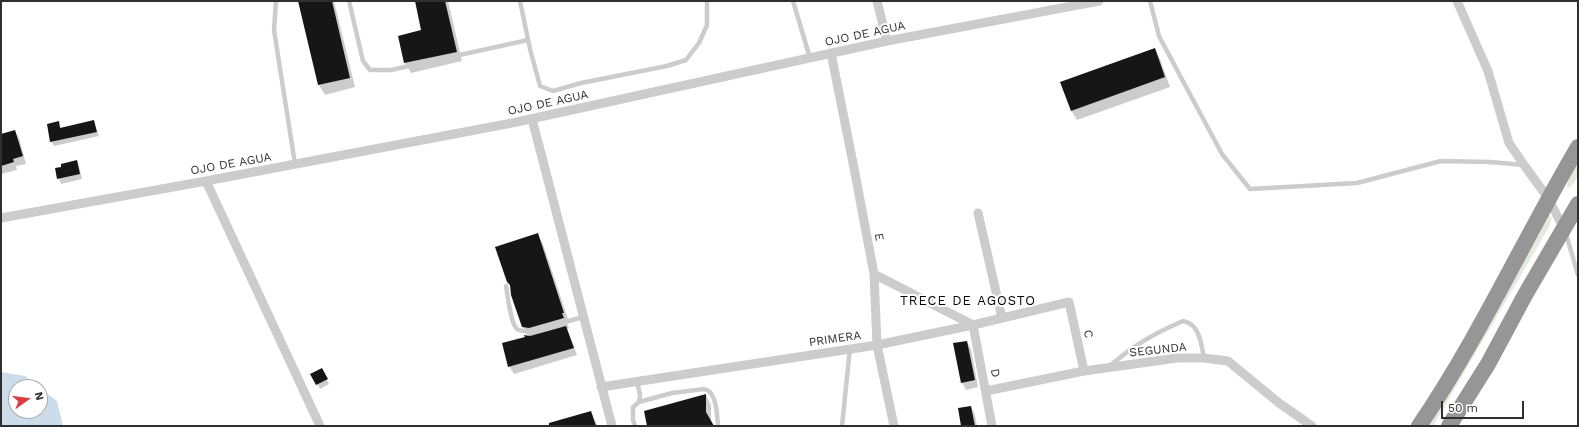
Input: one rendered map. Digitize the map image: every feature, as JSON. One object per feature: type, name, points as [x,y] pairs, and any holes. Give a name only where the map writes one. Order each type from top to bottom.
[{"type":"highway","points":[[1418,426],[1431,408],[1494,300],[1518,258],[1548,198],[1578,147]]},
{"type":"highway","points":[[1449,426],[1488,364],[1525,295],[1578,204]]},
{"type":"street","points":[[877,1],[887,41]]},
{"type":"street","name":"OJO DE AGUA","points":[[1,218],[532,119],[1056,5],[1099,1]]},
{"type":"street","points":[[1457,1],[1488,71],[1509,143],[1548,198],[1564,229]]},
{"type":"street","name":"E","points":[[831,53],[874,274],[877,345],[894,426]]},
{"type":"street","points":[[532,119],[612,426]]},
{"type":"street","points":[[206,181],[320,426]]},
{"type":"street","points":[[978,213],[1002,318]]},
{"type":"street","points":[[874,274],[973,325]]},
{"type":"street","name":"PRIMERA","points":[[601,387],[877,345],[973,325],[1069,302]]},
{"type":"street","name":"C","points":[[1069,302],[1084,371]]},
{"type":"street","name":"D","points":[[973,325],[992,426]]},
{"type":"street","name":"SEGUNDA","points":[[986,391],[1084,371],[1177,358],[1204,358],[1228,361],[1280,403],[1312,426]]},
{"type":"lane","points":[[276,1],[274,30],[295,164]]},
{"type":"lane","points":[[349,1],[363,61],[370,70],[391,70],[528,40]]},
{"type":"lane","points":[[520,1],[540,86],[553,91],[581,83],[668,66],[686,60],[699,43],[707,25],[707,1]]},
{"type":"lane","points":[[793,1],[810,58]]},
{"type":"lane","points":[[1150,1],[1159,36],[1222,154],[1250,189],[1357,183],[1441,161],[1490,162],[1524,165]]},
{"type":"lane","points":[[1564,229],[1578,274]]},
{"type":"lane","points":[[506,286],[514,323],[518,329],[522,331],[529,332],[583,317]]},
{"type":"lane","points":[[1108,368],[1129,349],[1142,341],[1183,322],[1189,322],[1197,330],[1204,358]]},
{"type":"lane","points":[[842,426],[850,348]]},
{"type":"lane","points":[[637,381],[640,395],[639,402]]},
{"type":"lane","points":[[635,426],[632,407],[639,402],[672,393],[704,388],[708,389],[712,394],[718,426]]},
{"type":"shaded area","points":[[1578,161],[1576,180],[1567,189],[1568,179]]},
{"type":"shaded area","points":[[1548,214],[1552,218],[1549,227],[1433,426],[1424,426]]},
{"type":"water","points":[[1,372],[25,376],[29,379],[8,379],[8,419],[48,419],[48,394],[57,401],[63,426],[1,426]]},
{"type":"building","points":[[298,1],[332,1],[350,78],[318,85]]},
{"type":"building","points":[[415,1],[445,1],[457,52],[404,63],[398,36],[421,30]]},
{"type":"building","points":[[1155,48],[1165,77],[1071,111],[1060,82]]},
{"type":"building","points":[[94,120],[97,132],[50,142],[47,124],[59,121],[60,128]]},
{"type":"building","points":[[15,130],[23,156],[13,159],[14,162],[1,166],[1,134]]},
{"type":"building","points":[[77,160],[80,174],[57,179],[55,168],[61,167],[61,164]]},
{"type":"building","points":[[538,233],[564,313],[562,313],[564,318],[529,328],[522,327],[511,295],[510,285],[507,282],[495,247]]},
{"type":"building","points":[[566,326],[574,348],[508,367],[502,343],[525,337],[524,335],[530,336]]},
{"type":"building","points":[[967,341],[975,380],[961,383],[953,343]]},
{"type":"building","points":[[322,368],[328,379],[316,385],[310,374]]},
{"type":"building","points":[[706,394],[706,412],[714,426],[647,426],[644,411]]},
{"type":"building","points":[[971,406],[975,426],[961,426],[958,408]]},
{"type":"building","points":[[591,411],[596,426],[549,426],[549,423]]},
{"type":"district","name":"TRECE DE AGOSTO","points":[[968,301]]}]
